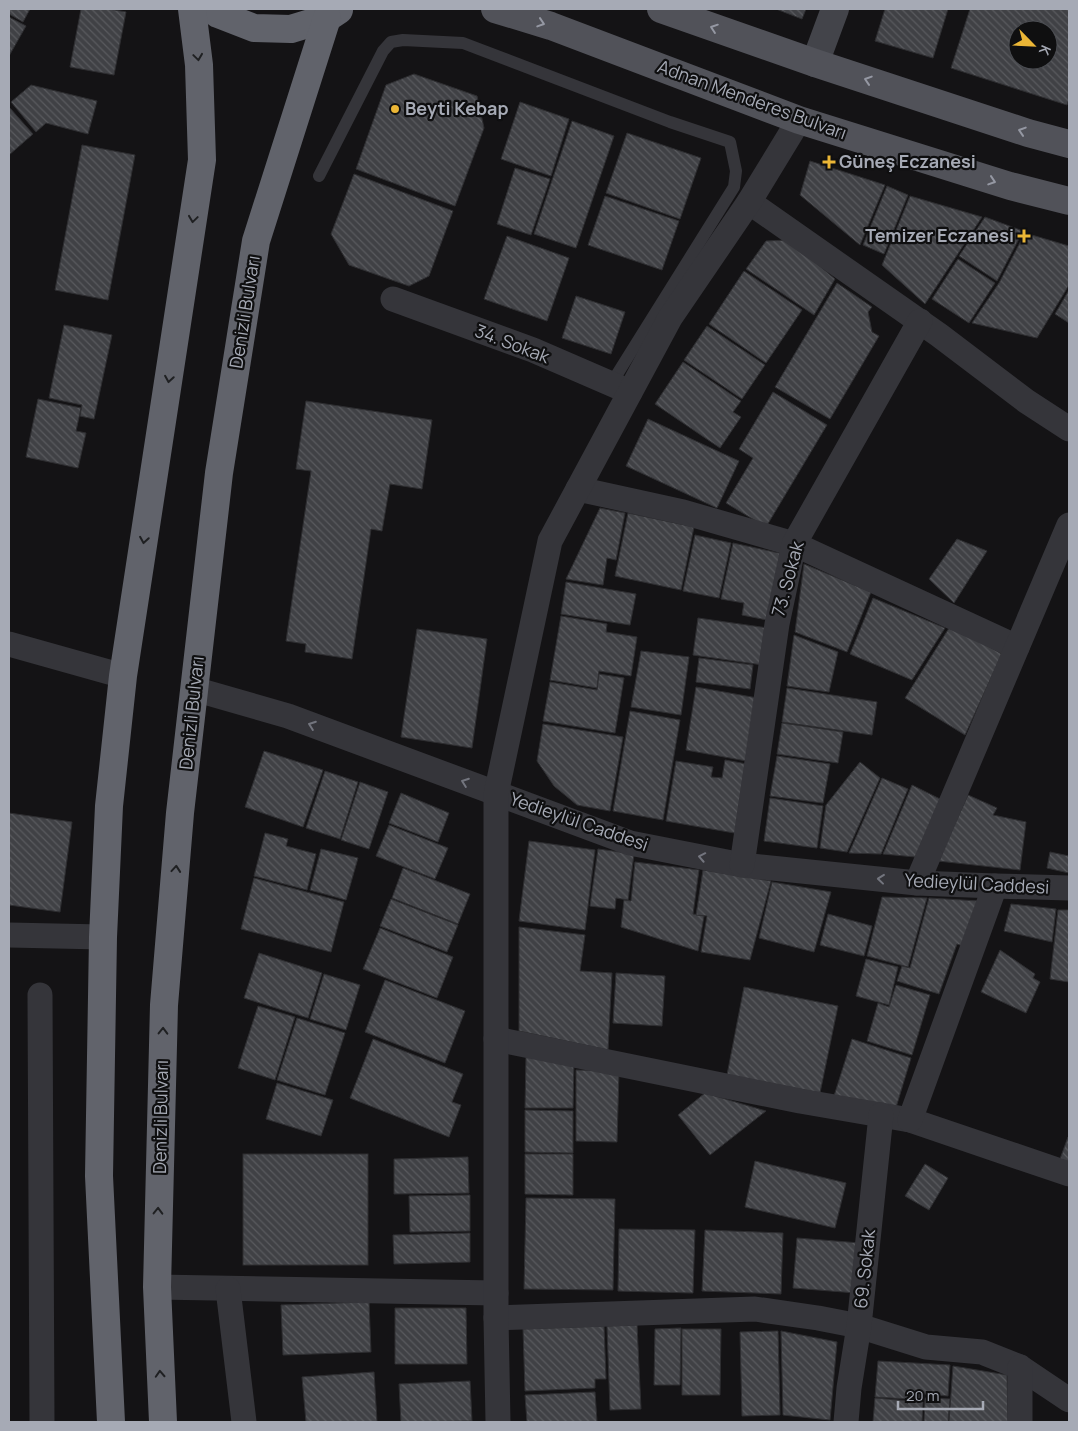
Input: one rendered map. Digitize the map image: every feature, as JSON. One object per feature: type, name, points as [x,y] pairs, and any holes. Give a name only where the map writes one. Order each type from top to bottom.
[{"type":"highway","points":[[111,1422],[99,1176],[102,937],[109,806],[123,676],[202,160],[200,65],[192,9]]},
{"type":"highway","points":[[211,9],[218,14],[254,28],[291,28],[334,13]]},
{"type":"highway","name":"Denizli Bulvarı","points":[[163,1422],[156,1287],[164,1005],[180,813],[219,473],[256,241],[334,13]]},
{"type":"main road","name":"Adnan Menderes Bulvarı","points":[[495,9],[551,26],[800,120],[1010,186],[1069,201]]},
{"type":"main road","points":[[660,9],[815,63],[1028,133],[1069,144]]},
{"type":"street","points":[[815,63],[835,9]]},
{"type":"street","points":[[498,1422],[496,1318],[496,794],[550,540],[578,489],[620,388],[749,202],[800,120]]},
{"type":"street","points":[[749,202],[920,321],[1026,401],[1069,429]]},
{"type":"street","name":"34. Sokak","points":[[393,299],[533,350],[620,388]]},
{"type":"street","name":"73. Sokak","points":[[742,865],[776,624],[794,544],[920,321]]},
{"type":"street","points":[[578,489],[683,512],[794,544],[1017,647]]},
{"type":"street","points":[[917,882],[1069,525]]},
{"type":"street","points":[[9,644],[123,676]]},
{"type":"street","name":"Yedieylül Caddesi","points":[[194,689],[288,716],[630,843],[742,865],[917,882],[1069,888]]},
{"type":"street","points":[[910,1120],[995,886]]},
{"type":"street","points":[[9,935],[102,937]]},
{"type":"street","points":[[40,995],[42,1422]]},
{"type":"street","points":[[496,1039],[781,1097],[910,1120],[1069,1174]]},
{"type":"street","name":"69. Sokak","points":[[846,1422],[849,1388],[859,1326],[881,1115]]},
{"type":"street","points":[[156,1287],[496,1293]]},
{"type":"street","points":[[228,1288],[244,1422]]},
{"type":"street","points":[[496,1318],[755,1309],[818,1318],[859,1326],[926,1347],[982,1352],[1020,1367],[1069,1400]]},
{"type":"street","points":[[1020,1367],[1020,1422]]},
{"type":"lane","points":[[319,176],[383,51],[391,42],[403,40],[463,43],[670,122],[730,142],[736,171],[734,187],[620,388]]},
{"type":"building","points":[[9,9],[30,9],[23,22],[9,14]]},
{"type":"building","points":[[81,9],[109,9],[126,12],[114,75],[70,67]]},
{"type":"building","points":[[776,9],[806,9],[802,19]]},
{"type":"building","points":[[885,9],[948,9],[933,58],[875,41]]},
{"type":"building","points":[[970,9],[1069,9],[1069,99],[1067,105],[951,68]]},
{"type":"building","points":[[9,17],[26,26],[9,56]]},
{"type":"building","points":[[414,74],[477,96],[484,128],[455,206],[356,169],[386,85]]},
{"type":"building","points":[[31,85],[97,101],[88,134],[46,123],[36,132],[11,102]]},
{"type":"building","points":[[520,102],[569,119],[551,176],[501,159]]},
{"type":"building","points":[[9,107],[33,134],[9,155]]},
{"type":"building","points":[[572,121],[614,136],[576,248],[534,234]]},
{"type":"building","points":[[627,133],[701,158],[680,219],[606,193]]},
{"type":"building","points":[[82,145],[135,155],[108,300],[55,290]]},
{"type":"building","points":[[810,161],[885,185],[860,245],[800,195]]},
{"type":"building","points":[[515,168],[550,179],[531,235],[497,224]]},
{"type":"building","points":[[354,174],[453,211],[429,276],[409,286],[349,265],[331,234]]},
{"type":"building","points":[[887,186],[908,195],[884,254],[863,245]]},
{"type":"building","points":[[605,196],[679,221],[662,270],[588,245]]},
{"type":"building","points":[[910,196],[982,217],[925,304],[882,265]]},
{"type":"building","points":[[985,217],[1023,231],[997,281],[959,256]]},
{"type":"building","points":[[1025,233],[1069,246],[1069,285],[1037,338],[972,323],[999,283]]},
{"type":"building","points":[[507,236],[569,258],[547,321],[484,299]]},
{"type":"building","points":[[789,240],[835,279],[814,315],[746,269],[766,241]]},
{"type":"building","points":[[958,259],[995,283],[969,323],[932,299]]},
{"type":"building","points":[[744,271],[802,310],[766,363],[709,324]]},
{"type":"building","points":[[837,283],[872,307],[868,312],[872,332],[879,336],[830,419],[775,387]]},
{"type":"building","points":[[1069,290],[1069,323],[1055,314]]},
{"type":"building","points":[[576,296],[625,312],[611,354],[562,338]]},
{"type":"building","points":[[64,325],[112,335],[94,419],[80,416],[82,405],[49,398]]},
{"type":"building","points":[[707,326],[765,365],[742,399],[684,360]]},
{"type":"building","points":[[683,362],[741,401],[733,412],[741,417],[720,448],[655,404]]},
{"type":"building","points":[[773,392],[827,425],[766,527],[726,503],[753,458],[739,449]]},
{"type":"building","points":[[38,399],[81,408],[76,431],[86,433],[78,468],[26,457]]},
{"type":"building","points":[[306,401],[432,420],[422,489],[390,484],[382,531],[371,529],[352,659],[305,652],[306,644],[286,641],[311,471],[296,469]]},
{"type":"building","points":[[648,419],[739,461],[717,508],[626,466]]},
{"type":"building","points":[[600,508],[625,513],[616,560],[607,558],[603,585],[566,579]]},
{"type":"building","points":[[628,513],[694,527],[681,590],[615,576]]},
{"type":"building","points":[[695,535],[731,543],[719,598],[683,591]]},
{"type":"building","points":[[957,539],[987,551],[954,603],[929,579]]},
{"type":"building","points":[[733,543],[788,555],[767,620],[742,615],[744,603],[721,599]]},
{"type":"building","points":[[804,564],[871,592],[847,652],[795,632]]},
{"type":"building","points":[[566,582],[636,594],[630,625],[561,614]]},
{"type":"building","points":[[873,598],[945,628],[912,680],[850,654]]},
{"type":"building","points":[[561,616],[607,624],[606,632],[637,637],[631,676],[599,671],[597,688],[550,680]]},
{"type":"building","points":[[698,618],[768,628],[763,665],[693,655]]},
{"type":"building","points":[[951,625],[1002,654],[965,735],[905,698]]},
{"type":"building","points":[[417,629],[487,639],[472,748],[401,737]]},
{"type":"building","points":[[794,635],[838,652],[829,692],[787,686]]},
{"type":"building","points":[[641,651],[689,657],[681,715],[631,707]]},
{"type":"building","points":[[699,658],[753,665],[750,689],[696,682]]},
{"type":"building","points":[[599,674],[624,678],[615,733],[543,721],[550,682],[597,690]]},
{"type":"building","points":[[696,687],[763,699],[752,762],[686,750]]},
{"type":"building","points":[[787,688],[877,702],[872,735],[782,722]]},
{"type":"building","points":[[630,711],[680,720],[663,820],[613,811]]},
{"type":"building","points":[[782,723],[843,732],[838,763],[777,754]]},
{"type":"building","points":[[543,724],[623,737],[610,811],[577,805],[554,786],[537,761]]},
{"type":"building","points":[[264,751],[323,770],[303,827],[245,807]]},
{"type":"building","points":[[777,756],[830,764],[823,803],[770,796]]},
{"type":"building","points":[[725,760],[752,765],[740,834],[666,821],[676,761],[713,767],[711,777],[722,778]]},
{"type":"building","points":[[860,762],[880,778],[847,852],[820,848],[826,805]]},
{"type":"building","points":[[325,771],[358,782],[340,839],[306,828]]},
{"type":"building","points":[[882,778],[908,789],[881,854],[849,853]]},
{"type":"building","points":[[360,782],[388,792],[369,849],[341,840]]},
{"type":"building","points":[[912,785],[944,801],[916,857],[883,854]]},
{"type":"building","points":[[401,793],[449,813],[438,842],[389,823]]},
{"type":"building","points":[[968,795],[997,808],[993,815],[1026,822],[1020,870],[938,861]]},
{"type":"building","points":[[770,798],[823,806],[817,848],[764,841]]},
{"type":"building","points":[[9,813],[72,822],[60,912],[9,905]]},
{"type":"building","points":[[389,825],[448,848],[435,879],[376,856]]},
{"type":"building","points":[[265,833],[288,839],[286,846],[316,854],[307,890],[254,876]]},
{"type":"building","points":[[529,841],[595,850],[585,930],[519,921]]},
{"type":"building","points":[[321,849],[358,858],[346,900],[310,890]]},
{"type":"building","points":[[598,849],[634,854],[628,900],[616,898],[615,909],[590,906]]},
{"type":"building","points":[[1050,852],[1069,856],[1069,873],[1047,868]]},
{"type":"building","points":[[635,862],[699,870],[693,914],[704,916],[698,951],[621,927],[624,900],[631,901]]},
{"type":"building","points":[[403,868],[470,894],[458,924],[392,898]]},
{"type":"building","points":[[703,870],[771,881],[750,960],[701,952],[707,916],[696,915]]},
{"type":"building","points":[[254,878],[344,902],[331,952],[241,929]]},
{"type":"building","points":[[772,882],[831,892],[814,952],[759,938]]},
{"type":"building","points":[[882,897],[927,898],[908,967],[867,956]]},
{"type":"building","points":[[929,898],[979,901],[963,946],[957,944],[939,994],[897,981],[902,966],[910,968]]},
{"type":"building","points":[[391,899],[458,925],[447,952],[380,926]]},
{"type":"building","points":[[1011,904],[1056,909],[1052,942],[1004,931]]},
{"type":"building","points":[[1058,910],[1069,910],[1069,982],[1050,979]]},
{"type":"building","points":[[828,914],[872,926],[864,956],[820,945]]},
{"type":"building","points":[[519,927],[585,935],[580,971],[612,973],[608,1050],[519,1031]]},
{"type":"building","points":[[380,928],[453,957],[437,998],[363,969]]},
{"type":"building","points":[[1000,950],[1035,974],[1033,978],[1040,982],[1026,1013],[981,992]]},
{"type":"building","points":[[259,953],[322,973],[308,1018],[244,998]]},
{"type":"building","points":[[866,959],[898,967],[889,1005],[856,996]]},
{"type":"building","points":[[616,973],[665,976],[662,1026],[613,1023]]},
{"type":"building","points":[[324,974],[360,985],[346,1030],[310,1019]]},
{"type":"building","points":[[385,980],[465,1011],[445,1063],[365,1032]]},
{"type":"building","points":[[896,985],[930,995],[912,1055],[867,1041],[878,1003],[889,1007]]},
{"type":"building","points":[[744,987],[838,1006],[820,1093],[727,1075]]},
{"type":"building","points":[[258,1006],[295,1017],[275,1080],[238,1068]]},
{"type":"building","points":[[297,1018],[345,1033],[325,1095],[277,1080]]},
{"type":"building","points":[[373,1039],[463,1074],[452,1102],[461,1105],[449,1137],[350,1098]]},
{"type":"building","points":[[852,1039],[911,1058],[894,1114],[834,1096]]},
{"type":"building","points":[[526,1057],[574,1058],[573,1108],[525,1108]]},
{"type":"building","points":[[576,1070],[619,1071],[617,1142],[576,1141]]},
{"type":"building","points":[[277,1083],[333,1100],[321,1136],[266,1119]]},
{"type":"building","points":[[705,1093],[766,1111],[710,1155],[678,1115]]},
{"type":"building","points":[[525,1110],[573,1111],[573,1153],[525,1152]]},
{"type":"building","points":[[1069,1138],[1069,1162],[1060,1159]]},
{"type":"building","points":[[243,1154],[368,1154],[368,1265],[243,1265]]},
{"type":"building","points":[[525,1154],[573,1154],[573,1195],[525,1194]]},
{"type":"building","points":[[468,1157],[469,1193],[394,1194],[394,1159]]},
{"type":"building","points":[[755,1161],[846,1183],[835,1228],[745,1207]]},
{"type":"building","points":[[925,1164],[948,1178],[929,1210],[905,1196]]},
{"type":"building","points":[[470,1195],[470,1231],[410,1232],[409,1196]]},
{"type":"building","points":[[526,1198],[615,1199],[613,1290],[524,1289]]},
{"type":"building","points":[[619,1229],[695,1230],[693,1293],[618,1291]]},
{"type":"building","points":[[705,1230],[783,1233],[781,1294],[702,1291]]},
{"type":"building","points":[[470,1233],[470,1262],[394,1264],[393,1235]]},
{"type":"building","points":[[797,1238],[860,1243],[856,1293],[793,1288]]},
{"type":"building","points":[[369,1302],[371,1352],[283,1355],[281,1305]]},
{"type":"building","points":[[395,1308],[466,1308],[467,1364],[395,1364]]},
{"type":"building","points":[[637,1325],[641,1409],[610,1410],[607,1326]]},
{"type":"building","points":[[604,1326],[606,1379],[595,1379],[595,1388],[525,1391],[523,1329]]},
{"type":"building","points":[[681,1328],[680,1385],[654,1385],[655,1329]]},
{"type":"building","points":[[682,1329],[721,1329],[720,1395],[682,1395]]},
{"type":"building","points":[[778,1331],[780,1415],[742,1416],[740,1332]]},
{"type":"building","points":[[781,1331],[837,1342],[830,1420],[783,1415]]},
{"type":"building","points":[[878,1361],[950,1365],[948,1396],[924,1394],[924,1400],[875,1397]]},
{"type":"building","points":[[953,1366],[1007,1375],[1008,1422],[949,1422]]},
{"type":"building","points":[[374,1372],[377,1422],[306,1422],[302,1377]]},
{"type":"building","points":[[470,1381],[472,1421],[401,1422],[399,1384]]},
{"type":"building","points":[[595,1392],[597,1422],[527,1422],[525,1395]]},
{"type":"building","points":[[875,1398],[923,1402],[922,1422],[873,1422]]},
{"type":"building","points":[[925,1398],[950,1399],[948,1422],[924,1422]]},
{"type":"place","name":"Beyti Kebap","points":[[395,109]]},
{"type":"place","name":"Güneş Eczanesi","points":[[829,162]]},
{"type":"place","name":"Temizer Eczanesi","points":[[1024,236]]}]
